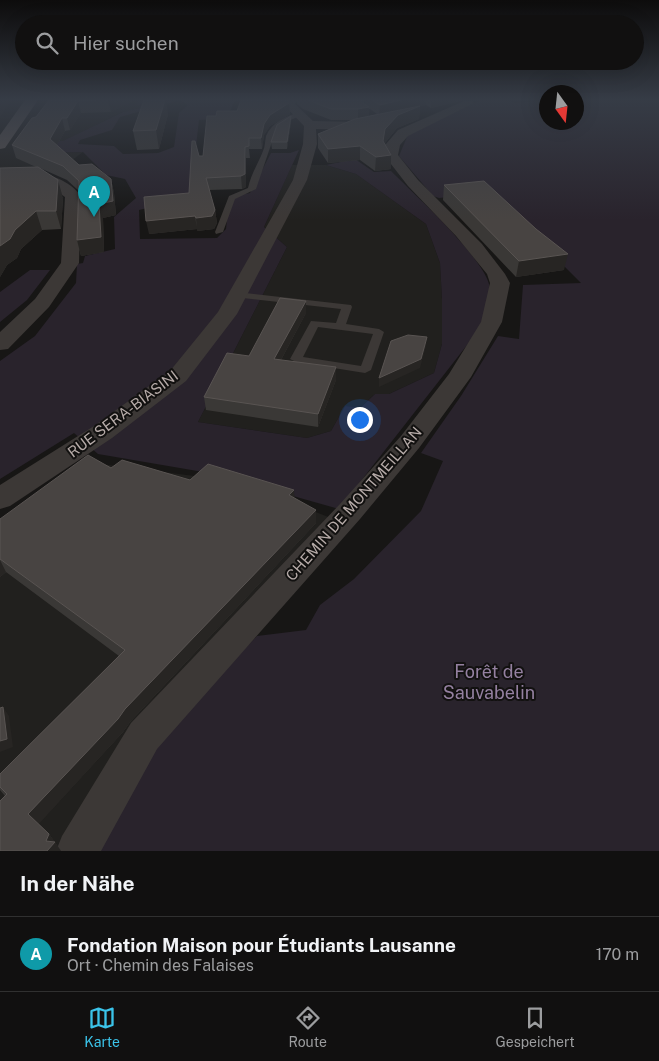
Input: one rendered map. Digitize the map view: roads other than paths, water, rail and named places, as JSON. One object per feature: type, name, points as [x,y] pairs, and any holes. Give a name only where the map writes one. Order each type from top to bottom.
[{"type":"street","name":"RUE SERA-BIASINI","points":[[0,500],[103,432],[178,376],[227,314],[300,180],[309,149],[309,140]]},
{"type":"street","name":"CHEMIN DE MONTMEILLAN","points":[[77,851],[142,737],[271,600],[393,464],[456,381],[498,310],[500,283],[490,265],[391,156],[393,144],[397,140]]},
{"type":"street","points":[[0,178],[47,177],[62,185],[74,196],[70,263],[42,303],[0,344]]},
{"type":"lane","points":[[219,232],[232,198],[252,188],[254,177],[267,150],[269,140]]},
{"type":"lane","points":[[237,295],[347,307],[340,327]]},
{"type":"lane","points":[[315,323],[340,327],[379,332],[365,370],[296,359],[315,323]]},
{"type":"place","name":"Fondation Maison pour Étudiants Lausanne","points":[[94,217]]},
{"type":"park label","name":"Forêt de Sauvabelin","points":[[489,682]]}]
